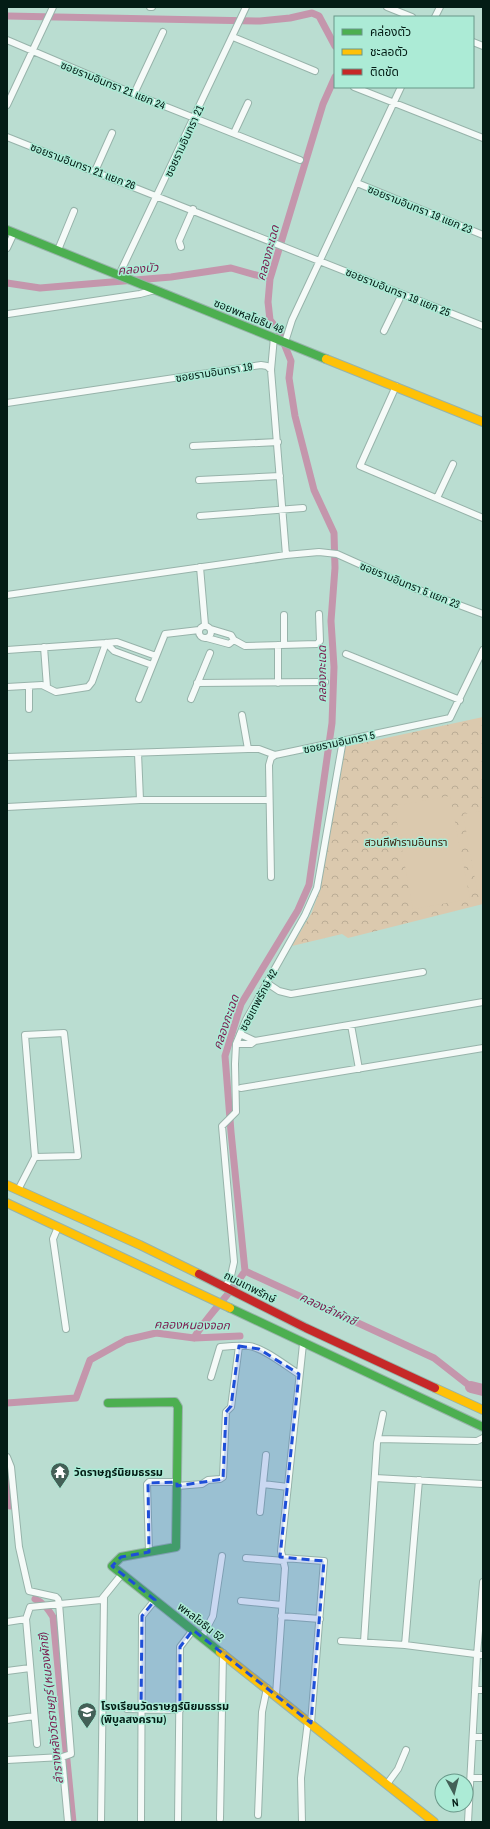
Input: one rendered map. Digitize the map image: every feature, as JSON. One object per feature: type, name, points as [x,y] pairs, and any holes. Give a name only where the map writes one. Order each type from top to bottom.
[{"type":"street","points":[[7,105],[53,7]]},
{"type":"street","name":"ซอยรามอินทรา 21","points":[[122,276],[158,195],[246,7]]},
{"type":"street","points":[[388,7],[410,16]]},
{"type":"street","points":[[436,16],[440,7]]},
{"type":"street","points":[[134,94],[163,32]]},
{"type":"street","points":[[233,37],[315,71]]},
{"type":"street","name":"ซอยรามอินทรา 21 แยก 24","points":[[7,40],[134,94],[300,160]]},
{"type":"street","points":[[356,88],[483,138]]},
{"type":"street","points":[[285,342],[292,320],[401,88]]},
{"type":"street","points":[[234,133],[248,103]]},
{"type":"street","points":[[95,171],[112,133]]},
{"type":"street","name":"ซอยรามอินทรา 21 แยก 26","points":[[7,137],[158,195],[279,244]]},
{"type":"street","name":"ซอยรามอินทรา 19 แยก 23","points":[[357,183],[483,235]]},
{"type":"street","points":[[181,247],[179,241],[193,209]]},
{"type":"street","points":[[58,250],[74,211]]},
{"type":"street","points":[[7,248],[10,231]]},
{"type":"street","name":"ซอยพหลโยธิน 48","points":[[10,231],[483,422]]},
{"type":"street","name":"ซอยรามอินทรา 19 แยก 25","points":[[279,244],[483,326]]},
{"type":"street","points":[[8,314],[140,294],[155,290]]},
{"type":"street","points":[[384,331],[402,294]]},
{"type":"street","points":[[274,337],[271,370],[286,555]]},
{"type":"street","name":"ซอยรามอินทรา 19","points":[[7,403],[261,365],[267,366],[271,370]]},
{"type":"street","points":[[396,386],[360,466],[483,518]]},
{"type":"street","points":[[193,446],[278,442]]},
{"type":"street","points":[[437,498],[453,464]]},
{"type":"street","points":[[198,480],[280,476]]},
{"type":"street","points":[[200,516],[304,508]]},
{"type":"street","name":"ซอยรามอินทรา 5 แยก 23","points":[[7,595],[286,555],[327,552],[337,554],[406,585],[483,614]]},
{"type":"street","points":[[200,567],[204,625]]},
{"type":"street","points":[[204,625],[211,629],[231,635],[234,640],[245,646],[319,643],[320,614]]},
{"type":"street","points":[[278,683],[284,616]]},
{"type":"street","points":[[139,699],[165,634],[198,630],[204,625]]},
{"type":"street","points":[[207,638],[211,633],[211,629]]},
{"type":"street","points":[[198,630],[200,636],[207,638],[230,644],[234,640]]},
{"type":"street","points":[[7,650],[116,642],[156,656]]},
{"type":"street","points":[[106,643],[114,651],[152,665]]},
{"type":"street","points":[[7,687],[42,685],[56,692],[88,687],[92,682],[106,643]]},
{"type":"street","points":[[44,647],[47,687]]},
{"type":"street","name":"ซอยรามอินทรา 5","points":[[275,755],[450,718],[483,650]]},
{"type":"street","points":[[191,699],[210,653]]},
{"type":"street","points":[[346,654],[460,700]]},
{"type":"street","points":[[197,683],[325,682]]},
{"type":"street","points":[[29,686],[29,709]]},
{"type":"street","points":[[242,715],[248,749]]},
{"type":"street","name":"ซอยเทพรักษ์ 42","points":[[226,1287],[230,1280],[234,1262],[222,1126],[234,1117],[237,1109],[235,1064],[236,1044],[246,1020],[306,915],[317,888],[343,740]]},
{"type":"street","points":[[7,757],[248,749],[259,749],[275,755],[271,758],[269,765],[268,800],[271,877]]},
{"type":"street","points":[[138,753],[140,800]]},
{"type":"street","points":[[7,807],[140,800],[268,800]]},
{"type":"street","points":[[267,983],[279,991],[291,994],[423,972]]},
{"type":"street","points":[[236,1044],[251,1044],[255,1041],[483,1002]]},
{"type":"street","points":[[351,1025],[359,1069]]},
{"type":"street","points":[[18,1190],[35,1157],[24,1035],[64,1033],[78,1156],[35,1157]]},
{"type":"street","points":[[240,1034],[255,1041]]},
{"type":"street","points":[[241,1088],[483,1048]]},
{"type":"street","name":"ถนนเทพรักษ์","points":[[7,1185],[140,1244],[306,1328],[483,1410]]},
{"type":"street","points":[[7,1203],[303,1344],[483,1427]]},
{"type":"street","points":[[58,1227],[53,1239],[66,1329]]},
{"type":"street","points":[[276,1695],[285,1568],[281,1551],[303,1344]]},
{"type":"street","points":[[211,1377],[220,1347],[239,1346],[250,1346],[259,1349],[299,1374]]},
{"type":"street","points":[[149,1552],[148,1483],[202,1484],[208,1480],[220,1479],[223,1477],[226,1412],[231,1407],[239,1346]]},
{"type":"street","points":[[36,1744],[26,1619],[30,1607],[58,1603],[101,1600],[122,1574],[112,1566],[121,1558],[176,1547],[178,1407],[175,1402],[108,1403]]},
{"type":"street","points":[[364,1642],[378,1439],[384,1414]]},
{"type":"street","points":[[378,1439],[477,1440],[483,1438]]},
{"type":"street","points":[[260,1512],[266,1455]]},
{"type":"street","points":[[8,1457],[11,1466],[19,1547],[30,1591],[56,1597],[58,1599],[68,1822]]},
{"type":"street","points":[[375,1478],[483,1484]]},
{"type":"street","points":[[405,1645],[419,1480]]},
{"type":"street","points":[[263,1484],[288,1487]]},
{"type":"street","points":[[202,1637],[213,1616],[222,1556]]},
{"type":"street","points":[[246,1558],[324,1561],[320,1619],[309,1722],[301,1778],[302,1822]]},
{"type":"street","name":"พหลโยธิน 52","points":[[122,1574],[434,1822]]},
{"type":"street","points":[[471,1773],[475,1690],[480,1655],[483,1582]]},
{"type":"street","points":[[101,1822],[104,1597]]},
{"type":"street","points":[[141,1822],[142,1616],[154,1600]]},
{"type":"street","points":[[241,1601],[282,1605]]},
{"type":"street","points":[[282,1616],[320,1619]]},
{"type":"street","points":[[7,1622],[26,1619]]},
{"type":"street","points":[[178,1822],[180,1646],[193,1630]]},
{"type":"street","points":[[341,1640],[405,1645],[480,1655]]},
{"type":"street","points":[[220,1819],[223,1653]]},
{"type":"street","points":[[7,1671],[30,1668]]},
{"type":"street","points":[[258,1815],[262,1712],[267,1688]]},
{"type":"street","points":[[475,1690],[483,1690]]},
{"type":"street","points":[[127,1709],[180,1710]]},
{"type":"street","points":[[7,1720],[34,1716]]},
{"type":"street","points":[[473,1737],[483,1737]]},
{"type":"street","points":[[386,1784],[398,1769],[406,1750]]},
{"type":"street","points":[[7,1760],[66,1756]]},
{"type":"highlighted area","points":[[239,1346],[259,1349],[299,1374],[280,1557],[324,1561],[311,1723],[193,1630],[180,1647],[180,1710],[141,1709],[142,1616],[155,1600],[112,1566],[121,1557],[149,1552],[148,1483],[177,1482],[177,1486],[223,1479],[226,1412],[231,1406]]},
{"type":"green space","name":"สวนกีฬารามอินทรา","points":[[483,717],[483,904],[348,938],[342,934],[292,946],[312,912],[320,889],[344,747]]},
{"type":"green space","points":[[450,796],[470,899],[413,909],[394,806]]},
{"type":"green space","points":[[483,811],[483,889],[477,890],[463,814]]},
{"type":"waterway","name":"คลองกะเฉด","points":[[7,16],[260,21],[290,18],[312,13],[319,16],[334,44]]},
{"type":"waterway","name":"คลองกะเฉด","points":[[245,1271],[225,1056],[241,1004],[298,910],[309,885],[332,723],[334,667],[331,621],[335,568],[334,533],[314,490],[295,416],[289,378],[291,361],[279,331],[270,320],[268,302],[270,279],[323,104],[334,79]]},
{"type":"waterway","name":"คลองบัว","points":[[7,283],[40,288],[171,277],[231,268],[270,279]]},
{"type":"waterway","name":"คลองลำผักชี","points":[[194,1338],[245,1271],[434,1358],[471,1387]]},
{"type":"waterway","name":"คลองหนองจอก","points":[[7,1403],[76,1398],[90,1360],[126,1340],[156,1333],[194,1338],[240,1336]]},
{"type":"waterway","name":"คลองลำผักชี","points":[[471,1387],[483,1390]]},
{"type":"waterway","name":"คลองหนองจอก","points":[[7,1474],[9,1492],[7,1492]]},
{"type":"waterway","name":"ลำรางหลังวัดราษฎร์ (หนองผักชี)","points":[[9,1492],[10,1506]]},
{"type":"waterway","name":"ลำรางหลังวัดราษฎร์ (หนองผักชี)","points":[[35,1599],[46,1606],[53,1617],[73,1822]]},
{"type":"traffic: fast","points":[[7,230],[326,359]]},
{"type":"traffic: fast","points":[[230,1308],[483,1427]]},
{"type":"traffic: fast","points":[[108,1403],[175,1402],[178,1407],[176,1547],[121,1557],[112,1566],[220,1652]]},
{"type":"traffic: slow","points":[[326,359],[483,422]]},
{"type":"traffic: slow","points":[[7,1185],[140,1245],[199,1274]]},
{"type":"traffic: slow","points":[[7,1203],[230,1308]]},
{"type":"traffic: slow","points":[[435,1388],[483,1410]]},
{"type":"traffic: slow","points":[[220,1652],[434,1822]]},
{"type":"traffic: jam","points":[[199,1274],[306,1328],[435,1388]]},
{"type":"place","name":"วัดราษฎร์นิยมธรรม","points":[[60,1489]]},
{"type":"place","name":"โรงเรียนวัดราษฎร์นิยมธรรม (พิบูลสงคราม)","points":[[87,1729]]}]
